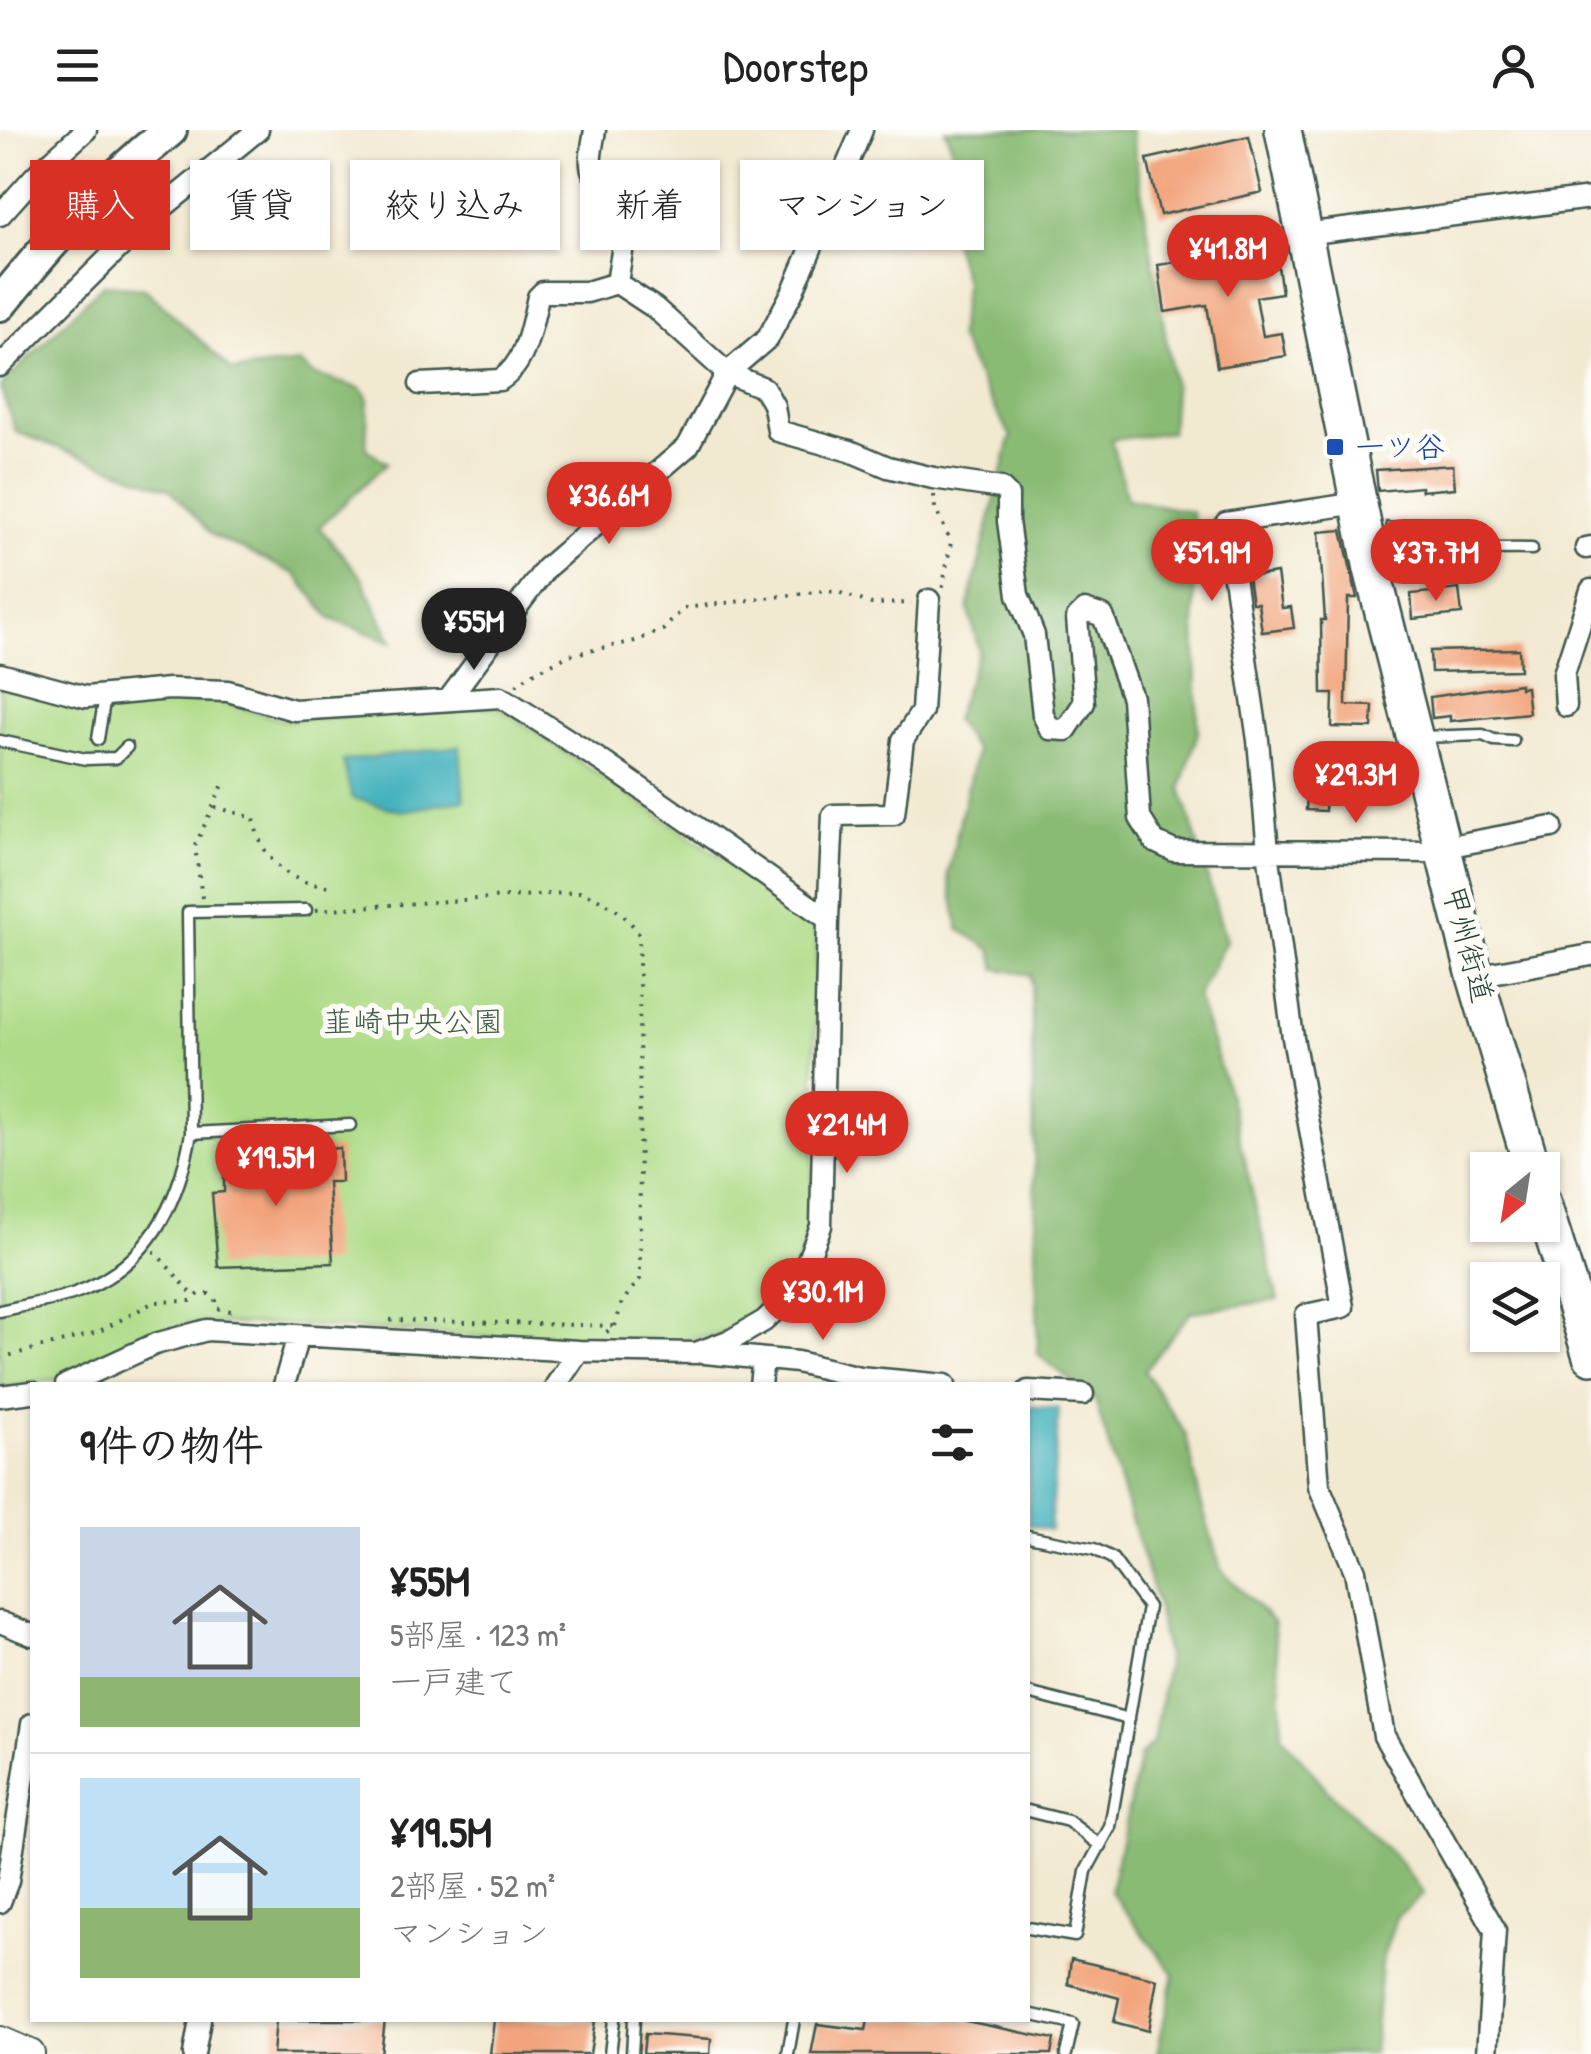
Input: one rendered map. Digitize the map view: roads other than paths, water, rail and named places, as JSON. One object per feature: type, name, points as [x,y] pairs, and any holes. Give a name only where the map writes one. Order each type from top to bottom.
[{"type":"highway","name":"甲州街道","points":[[1284,130],[1358,502],[1412,737],[1528,1152]]},
{"type":"highway","points":[[1555,1242],[1591,1356]]},
{"type":"main road","points":[[0,304],[76,213],[170,130]]},
{"type":"street","points":[[0,215],[34,176],[86,130]]},
{"type":"street","points":[[0,366],[146,220],[258,130]]},
{"type":"street","points":[[595,130],[590,170],[598,182],[624,194],[629,208],[617,284]]},
{"type":"street","points":[[449,699],[546,568],[688,446],[728,373],[768,338],[862,130]]},
{"type":"street","points":[[1304,234],[1591,198]]},
{"type":"street","points":[[420,384],[500,380],[508,375],[526,347],[538,297],[543,292],[587,292],[617,284],[655,308],[728,373],[764,388],[774,406],[778,431],[850,451],[888,467],[1002,488],[1008,495],[1018,595],[1034,636],[1044,715],[1050,730],[1066,730],[1084,703],[1077,618],[1085,610],[1103,616],[1132,698],[1140,818],[1155,842],[1174,851],[1444,852],[1456,844],[1552,827]]},
{"type":"street","points":[[1358,502],[1226,523],[1258,740],[1268,851],[1293,1038],[1344,1306],[1306,1315],[1319,1486],[1355,1571],[1384,1736],[1495,1930],[1487,2054]]},
{"type":"street","points":[[1566,706],[1564,674],[1591,590]]},
{"type":"street","points":[[696,1353],[733,1340],[784,1303],[800,1280],[821,1226],[833,815],[894,814],[903,740],[922,711],[930,600]]},
{"type":"street","points":[[0,674],[86,697],[168,689],[228,691],[294,710],[501,698],[603,762],[828,919]]},
{"type":"street","points":[[803,900],[829,894]]},
{"type":"street","points":[[1476,976],[1591,955]]},
{"type":"street","points":[[73,1382],[155,1344],[207,1330],[579,1351],[696,1353],[797,1362],[859,1381]]},
{"type":"street","points":[[285,1382],[298,1336]]},
{"type":"street","points":[[558,1382],[579,1351]]},
{"type":"street","points":[[760,1382],[763,1359]]},
{"type":"street","points":[[1030,1390],[1084,1394]]},
{"type":"street","points":[[0,1396],[30,1392]]},
{"type":"street","points":[[0,1622],[30,1634]]},
{"type":"street","points":[[0,1902],[8,1881],[30,1737]]},
{"type":"street","points":[[194,2054],[200,2022]]},
{"type":"street","points":[[0,2041],[30,2054]]},
{"type":"lane","points":[[1369,550],[1532,550]]},
{"type":"lane","points":[[98,739],[105,695]]},
{"type":"lane","points":[[1412,737],[1483,735],[1494,740],[1513,740]]},
{"type":"lane","points":[[0,741],[86,759],[116,758],[127,748]]},
{"type":"lane","points":[[0,1310],[95,1285],[148,1244],[172,1204],[185,1169],[191,1133],[188,912],[306,910]]},
{"type":"lane","points":[[191,1133],[350,1125]]},
{"type":"lane","points":[[1030,1536],[1094,1549],[1112,1558],[1148,1607],[1110,1827],[1086,1870],[1075,1936],[1030,1928]]},
{"type":"lane","points":[[1030,1693],[1129,1718]]},
{"type":"lane","points":[[1030,1812],[1068,1821],[1101,1846]]},
{"type":"lane","points":[[1030,2014],[1073,2024],[1066,2054]]},
{"type":"lane","points":[[610,2054],[614,2022]]},
{"type":"lane","points":[[632,2054],[634,2022]]},
{"type":"lane","points":[[788,2054],[794,2022]]},
{"type":"water","points":[[460,746],[464,800],[402,811],[352,798],[343,761]]},
{"type":"water","points":[[1030,1406],[1059,1409],[1050,1530],[1030,1525]]},
{"type":"place","name":"一ツ谷","points":[[1335,447]]},
{"type":"park label","name":"韮崎中央公園","points":[[413,1022]]}]
